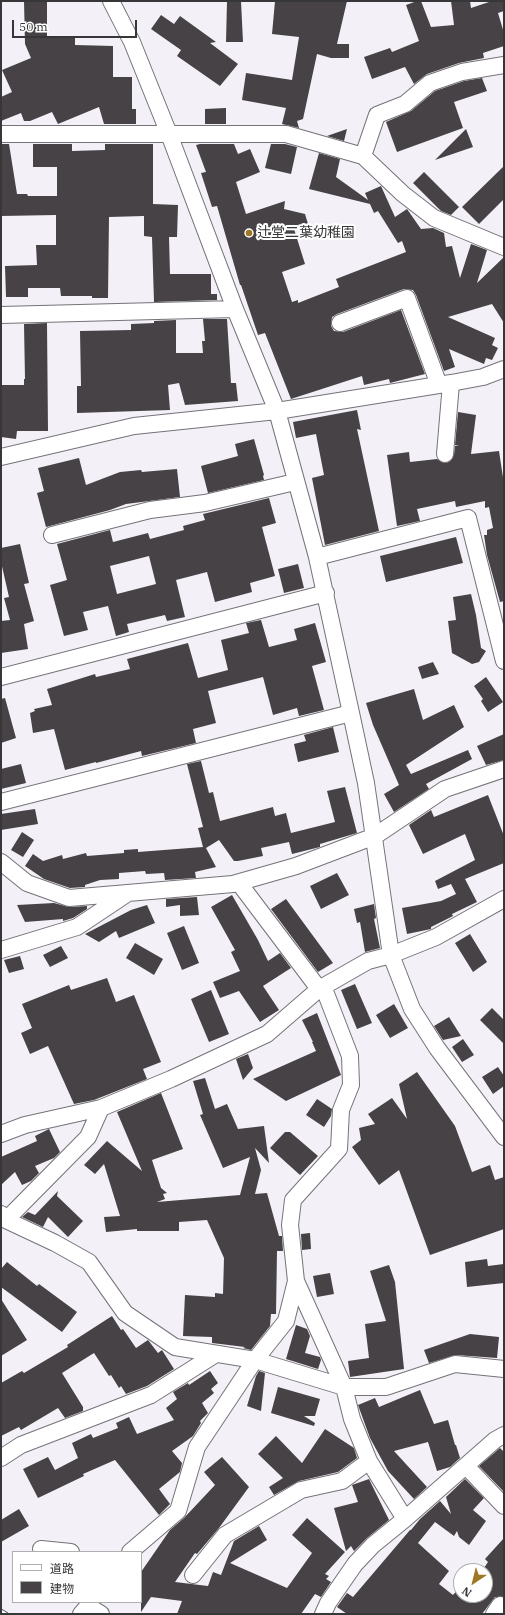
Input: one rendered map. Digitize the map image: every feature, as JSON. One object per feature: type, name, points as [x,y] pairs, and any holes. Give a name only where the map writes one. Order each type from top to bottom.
[{"type":"street","points":[[111,1],[132,42],[169,134],[235,309],[276,412],[326,593],[366,783],[375,836],[391,955],[412,1009],[437,1048],[504,1137]]},
{"type":"street","points":[[363,156],[377,115],[405,104],[430,84],[462,72],[504,64]]},
{"type":"street","points":[[1,134],[286,134],[363,156],[403,194],[434,218],[504,247]]},
{"type":"street","points":[[340,323],[407,298],[445,384],[445,454]]},
{"type":"street","points":[[1,315],[235,309]]},
{"type":"street","points":[[1,457],[134,426],[276,412],[483,377],[504,369]]},
{"type":"street","points":[[52,535],[150,510],[205,503],[295,482]]},
{"type":"street","points":[[317,557],[468,518],[503,655]]},
{"type":"street","points":[[1,677],[326,593]]},
{"type":"street","points":[[1,802],[351,713]]},
{"type":"street","points":[[1,862],[27,883],[69,898],[156,892],[239,883],[296,866],[375,836],[445,789],[504,769]]},
{"type":"street","points":[[239,883],[321,988],[350,1056],[351,1085],[341,1110],[339,1149],[293,1200],[290,1225],[296,1281],[344,1387],[352,1419],[369,1461],[405,1519]]},
{"type":"street","points":[[1,950],[77,927],[129,893]]},
{"type":"street","points":[[1,1134],[25,1125],[101,1108],[171,1079],[267,1034],[321,988],[368,961],[391,955],[436,938],[504,899]]},
{"type":"street","points":[[101,1108],[88,1137],[4,1217],[89,1262],[125,1313],[175,1347],[255,1360],[344,1387],[386,1387],[455,1364],[504,1369]]},
{"type":"street","points":[[131,1551],[178,1511],[198,1447],[255,1360],[286,1321],[296,1281]]},
{"type":"street","points":[[1,1458],[21,1445],[151,1395],[216,1354]]},
{"type":"street","points":[[323,1614],[328,1602],[355,1564],[373,1545],[495,1440],[504,1435]]},
{"type":"street","points":[[193,1575],[225,1536],[301,1490],[342,1481],[369,1461]]},
{"type":"street","points":[[466,1466],[504,1506]]},
{"type":"street","points":[[41,1549],[61,1551]]},
{"type":"building","points":[[24,1],[47,1],[47,36],[75,36],[75,45],[113,46],[113,77],[132,77],[132,109],[136,109],[136,124],[104,124],[99,107],[58,124],[52,112],[30,121],[24,121],[21,113],[1,121],[1,97],[12,92],[2,70],[31,58],[25,44]]},
{"type":"building","points":[[227,1],[241,1],[243,42],[226,42]]},
{"type":"building","points":[[275,1],[347,1],[337,44],[349,44],[349,58],[331,58],[317,54],[303,119],[297,121],[299,128],[282,124],[286,108],[242,100],[246,73],[292,80],[299,37],[272,34]]},
{"type":"building","points":[[421,1],[431,27],[454,25],[451,1],[470,1],[471,8],[492,1],[504,1],[504,11],[498,13],[504,33],[504,46],[483,53],[484,58],[459,63],[427,74],[414,84],[405,67],[372,79],[364,57],[390,48],[392,52],[419,41],[406,5]]},
{"type":"building","points":[[161,15],[174,24],[180,16],[216,42],[210,43],[238,64],[220,86],[177,56],[181,50],[151,29]]},
{"type":"building","points":[[482,78],[487,91],[454,102],[463,128],[397,152],[386,122],[411,111],[435,91],[464,81]]},
{"type":"building","points":[[226,108],[226,124],[205,124],[205,109]]},
{"type":"building","points":[[347,129],[344,141],[327,136]]},
{"type":"building","points":[[466,129],[473,147],[435,160]]},
{"type":"building","points":[[1,144],[9,144],[17,194],[27,194],[28,196],[57,196],[57,167],[33,167],[33,144],[72,144],[72,151],[105,150],[105,144],[153,144],[153,204],[178,205],[177,237],[169,237],[170,274],[211,274],[211,294],[217,294],[217,300],[154,302],[152,237],[144,236],[144,216],[109,217],[108,298],[92,298],[92,296],[61,296],[60,288],[28,288],[28,297],[6,297],[5,266],[37,265],[36,245],[56,245],[56,215],[1,216]]},
{"type":"building","points":[[234,144],[238,154],[250,149],[260,172],[236,182],[246,214],[285,201],[284,209],[305,214],[308,224],[294,229],[305,264],[282,272],[292,302],[298,300],[298,303],[339,287],[336,279],[406,252],[402,241],[398,243],[378,211],[374,213],[370,204],[309,189],[319,153],[340,159],[336,177],[368,200],[365,193],[381,186],[395,217],[407,209],[421,229],[433,228],[444,233],[446,247],[452,246],[460,278],[471,244],[487,250],[477,283],[504,257],[504,323],[492,304],[448,317],[495,338],[492,345],[498,348],[492,360],[486,358],[484,364],[449,349],[455,367],[444,371],[416,295],[413,290],[404,289],[337,314],[332,317],[331,326],[334,331],[343,332],[401,310],[425,374],[390,383],[389,379],[364,385],[362,376],[291,399],[265,333],[258,335],[240,285],[217,206],[212,207],[201,173],[206,172],[196,145]]},
{"type":"building","points":[[271,144],[285,144],[297,147],[291,174],[265,168]]},
{"type":"building","points":[[504,166],[504,199],[479,224],[462,207]]},
{"type":"building","points":[[424,172],[459,207],[451,215],[441,211],[413,183]]},
{"type":"building","points":[[203,319],[227,319],[231,383],[236,383],[238,401],[185,405],[179,383],[168,385],[170,410],[77,413],[77,386],[81,386],[80,331],[131,330],[131,324],[176,320],[176,353],[203,353],[202,341],[205,341]]},
{"type":"building","points":[[47,323],[48,431],[17,431],[16,439],[1,437],[1,385],[24,385],[24,324]]},
{"type":"building","points":[[357,410],[361,430],[357,429],[379,531],[325,545],[312,478],[324,475],[316,434],[296,438],[293,422]]},
{"type":"building","points":[[458,412],[476,415],[471,454],[499,451],[504,484],[504,601],[500,602],[487,555],[484,535],[487,535],[487,530],[493,528],[489,507],[485,508],[485,501],[456,507],[455,501],[417,509],[420,521],[397,526],[387,455],[409,452],[410,462],[437,459],[444,463],[449,462],[454,455],[455,446],[459,445],[455,445]]},
{"type":"building","points":[[254,439],[264,480],[208,493],[201,466],[238,456],[235,444]]},
{"type":"building","points":[[79,458],[86,485],[120,472],[177,469],[180,497],[126,504],[110,510],[46,527],[37,493],[44,491],[38,468]]},
{"type":"building","points":[[269,498],[276,523],[262,527],[275,576],[250,583],[252,592],[215,602],[207,572],[176,580],[185,617],[167,621],[165,615],[127,624],[129,632],[116,636],[108,606],[83,612],[88,630],[64,636],[50,585],[67,580],[57,544],[110,530],[113,542],[148,533],[150,539],[184,530],[183,526],[205,520],[203,514]],"holes":[[[149,556],[156,584],[117,594],[110,566]]]},
{"type":"building","points":[[456,537],[463,563],[386,582],[380,556]]},
{"type":"building","points":[[20,544],[29,583],[24,584],[34,621],[24,624],[28,649],[1,653],[1,621],[10,620],[4,598],[9,597],[1,562],[1,548]]},
{"type":"building","points":[[298,564],[304,588],[284,593],[278,569]]},
{"type":"building","points":[[471,594],[481,648],[486,651],[479,662],[472,664],[452,653],[448,621],[456,620],[453,597]]},
{"type":"building","points":[[261,620],[269,647],[297,640],[294,629],[315,623],[326,662],[312,666],[324,710],[299,716],[297,708],[273,715],[263,677],[208,691],[216,723],[193,729],[196,743],[142,756],[141,751],[65,770],[54,729],[33,733],[30,713],[35,711],[34,709],[52,705],[47,689],[95,674],[96,677],[130,669],[127,659],[188,643],[198,678],[228,670],[221,640],[249,633],[246,623]]},
{"type":"building","points":[[433,662],[439,674],[422,679],[418,667]]},
{"type":"building","points":[[486,677],[503,702],[488,712],[481,701],[483,699],[474,686]]},
{"type":"building","points":[[414,689],[423,720],[454,705],[464,727],[406,765],[411,774],[468,750],[472,759],[426,784],[429,789],[394,812],[384,794],[399,785],[373,725],[366,703]]},
{"type":"building","points":[[5,698],[16,738],[1,743],[1,699]]},
{"type":"building","points":[[333,727],[339,752],[298,762],[294,744],[306,741],[304,735]]},
{"type":"building","points":[[504,734],[504,760],[486,765],[477,746]]},
{"type":"building","points":[[201,761],[209,793],[213,792],[220,821],[273,807],[275,816],[286,813],[291,833],[335,822],[327,791],[345,787],[357,833],[320,844],[320,847],[292,854],[289,842],[261,848],[263,856],[238,861],[234,861],[219,840],[206,848],[216,867],[195,872],[196,878],[165,880],[164,873],[146,874],[145,871],[119,873],[119,879],[100,880],[85,885],[85,887],[70,888],[44,879],[25,866],[33,854],[43,861],[62,855],[63,859],[86,853],[87,856],[124,853],[124,850],[138,849],[138,852],[203,847],[198,828],[203,827],[187,764]]},
{"type":"building","points":[[21,764],[26,783],[1,789],[1,769]]},
{"type":"building","points":[[488,795],[504,836],[504,863],[465,879],[477,902],[452,914],[453,916],[431,927],[431,929],[407,934],[402,908],[441,901],[456,894],[451,884],[438,889],[435,881],[475,860],[465,834],[423,854],[409,825],[431,810],[434,817]]},
{"type":"building","points":[[35,809],[38,824],[1,830],[1,814]]},
{"type":"building","points":[[22,832],[34,840],[23,857],[11,850]]},
{"type":"building","points":[[337,873],[349,895],[321,909],[310,886]]},
{"type":"building","points":[[232,895],[258,940],[268,961],[280,953],[291,968],[263,986],[279,1010],[260,1022],[239,991],[220,998],[213,982],[240,971],[231,952],[235,950],[211,907]]},
{"type":"building","points":[[197,897],[199,915],[180,916],[180,905],[166,907],[166,899]]},
{"type":"building","points":[[286,899],[333,963],[318,972],[271,909]]},
{"type":"building","points":[[54,903],[69,907],[87,906],[87,909],[73,918],[63,921],[63,919],[25,922],[17,905]]},
{"type":"building","points":[[374,904],[376,918],[374,919],[380,948],[365,952],[360,922],[357,923],[354,909]]},
{"type":"building","points":[[147,905],[155,923],[119,938],[116,931],[99,942],[85,934],[131,910]]},
{"type":"building","points":[[184,926],[199,963],[182,970],[167,933]]},
{"type":"building","points":[[470,934],[487,962],[473,972],[455,943]]},
{"type":"building","points":[[135,943],[163,959],[154,975],[126,958]]},
{"type":"building","points":[[61,946],[68,958],[50,967],[43,955]]},
{"type":"building","points":[[20,956],[24,969],[9,973],[4,960]]},
{"type":"building","points":[[107,978],[116,1002],[134,995],[161,1062],[143,1069],[147,1079],[94,1100],[74,1104],[48,1046],[30,1054],[21,1033],[32,1028],[22,1004],[69,985],[71,990]]},
{"type":"building","points":[[355,984],[372,1023],[357,1029],[341,990]]},
{"type":"building","points":[[211,990],[229,1034],[209,1042],[191,999]]},
{"type":"building","points":[[394,1004],[408,1028],[390,1038],[376,1015]]},
{"type":"building","points":[[492,1008],[504,1020],[504,1044],[480,1020]]},
{"type":"building","points":[[317,1013],[341,1075],[286,1101],[253,1079],[316,1051],[302,1020]]},
{"type":"building","points":[[449,1017],[461,1036],[443,1040],[434,1026]]},
{"type":"building","points":[[463,1039],[474,1055],[462,1062],[452,1047]]},
{"type":"building","points":[[248,1054],[253,1068],[243,1080],[236,1059]]},
{"type":"building","points":[[498,1067],[504,1076],[504,1086],[493,1094],[482,1077]]},
{"type":"building","points":[[417,1072],[455,1126],[472,1172],[490,1165],[495,1180],[504,1177],[504,1229],[430,1255],[399,1170],[379,1185],[352,1147],[361,1140],[359,1128],[375,1124],[368,1114],[392,1098],[407,1119],[399,1084]]},
{"type":"building","points":[[205,1078],[215,1109],[227,1104],[238,1129],[264,1126],[269,1163],[255,1148],[261,1170],[255,1194],[267,1193],[279,1236],[282,1236],[283,1251],[277,1251],[276,1314],[271,1314],[270,1326],[251,1350],[243,1348],[245,1347],[212,1343],[212,1337],[183,1336],[185,1295],[215,1297],[215,1293],[223,1294],[224,1258],[207,1220],[179,1222],[179,1231],[137,1231],[137,1229],[106,1232],[104,1217],[120,1216],[104,1164],[95,1174],[84,1165],[107,1141],[142,1171],[117,1112],[161,1093],[183,1149],[152,1160],[161,1188],[167,1193],[163,1194],[165,1199],[157,1202],[240,1195],[250,1157],[223,1168],[200,1115],[203,1114],[193,1081]]},
{"type":"building","points":[[317,1099],[332,1109],[331,1116],[324,1127],[306,1115]]},
{"type":"building","points":[[49,1129],[60,1152],[54,1158],[35,1166],[39,1173],[31,1181],[22,1185],[15,1172],[1,1185],[1,1157],[37,1141],[35,1136]]},
{"type":"building","points":[[285,1132],[290,1132],[318,1156],[300,1175],[270,1148]]},
{"type":"building","points":[[58,1191],[57,1196],[83,1221],[68,1237],[48,1217],[43,1227],[22,1217],[28,1212],[35,1215]]},
{"type":"building","points":[[310,1233],[311,1249],[302,1250],[301,1234]]},
{"type":"building","points":[[487,1259],[488,1266],[504,1264],[504,1283],[467,1287],[465,1262]]},
{"type":"building","points":[[7,1262],[37,1286],[39,1284],[77,1312],[62,1332],[1,1287],[1,1269]]},
{"type":"building","points":[[389,1265],[395,1282],[404,1369],[350,1377],[348,1361],[369,1358],[365,1324],[386,1321],[370,1271]]},
{"type":"building","points":[[330,1273],[334,1294],[317,1297],[313,1276]]},
{"type":"building","points":[[1,1299],[27,1340],[1,1356]]},
{"type":"building","points":[[112,1316],[136,1348],[148,1340],[158,1353],[162,1350],[174,1369],[147,1386],[126,1394],[121,1386],[119,1388],[111,1375],[109,1376],[94,1353],[62,1373],[83,1407],[83,1411],[65,1418],[58,1408],[21,1430],[19,1427],[1,1436],[1,1383],[22,1371],[24,1373],[68,1347],[67,1345]]},
{"type":"building","points":[[296,1325],[307,1329],[310,1336],[305,1353],[320,1357],[321,1360],[318,1369],[286,1359]]},
{"type":"building","points":[[470,1334],[499,1337],[497,1358],[456,1355],[429,1363],[424,1350]]},
{"type":"building","points":[[210,1371],[218,1383],[211,1389],[214,1393],[202,1403],[208,1413],[200,1421],[201,1423],[193,1436],[172,1451],[182,1463],[180,1472],[159,1489],[170,1504],[159,1515],[115,1460],[83,1474],[84,1476],[38,1498],[23,1469],[48,1457],[55,1470],[78,1458],[72,1443],[91,1434],[93,1438],[118,1428],[116,1423],[129,1417],[137,1434],[174,1420],[166,1408],[177,1399],[173,1392],[188,1383],[189,1385]]},
{"type":"building","points":[[259,1371],[265,1373],[261,1411],[247,1406],[256,1376]]},
{"type":"building","points":[[278,1387],[320,1399],[315,1416],[304,1416],[315,1423],[314,1426],[271,1413]]},
{"type":"building","points":[[420,1390],[434,1424],[448,1420],[460,1458],[450,1467],[437,1471],[428,1442],[394,1451],[427,1487],[414,1499],[388,1471],[370,1438],[358,1405],[375,1398],[379,1407]]},
{"type":"building","points":[[325,1429],[354,1448],[357,1458],[338,1472],[299,1481],[274,1495],[269,1487],[283,1478],[258,1454],[276,1436],[302,1463]]},
{"type":"building","points":[[500,1448],[504,1452],[504,1492],[479,1466]]},
{"type":"building","points":[[222,1457],[249,1487],[219,1528],[197,1554],[195,1553],[175,1582],[208,1586],[213,1572],[221,1575],[234,1541],[259,1526],[267,1540],[230,1563],[287,1588],[312,1553],[292,1535],[307,1518],[345,1552],[325,1574],[329,1576],[326,1579],[331,1582],[321,1597],[315,1594],[301,1614],[177,1614],[182,1601],[151,1597],[141,1612],[142,1571],[170,1530],[184,1518],[215,1485],[204,1472]]},
{"type":"building","points":[[369,1479],[389,1520],[354,1551],[351,1546],[346,1551],[334,1508],[358,1502],[352,1485]]},
{"type":"building","points":[[465,1479],[484,1498],[473,1510],[486,1521],[469,1545],[459,1537],[457,1531],[454,1536],[435,1522],[418,1543],[449,1571],[439,1584],[453,1595],[453,1603],[490,1603],[482,1614],[347,1614],[337,1607],[347,1593],[353,1597],[410,1530],[440,1501],[451,1514],[446,1497]]},
{"type":"building","points":[[19,1509],[29,1526],[1,1542],[1,1520]]},
{"type":"building","points":[[504,1538],[504,1597],[495,1597],[493,1600],[493,1563],[487,1563],[485,1559]]},
{"type":"railway","points":[[1,1611],[6,1614]]},
{"type":"place","name":"辻堂二葉幼稚園","points":[[249,233]]}]
